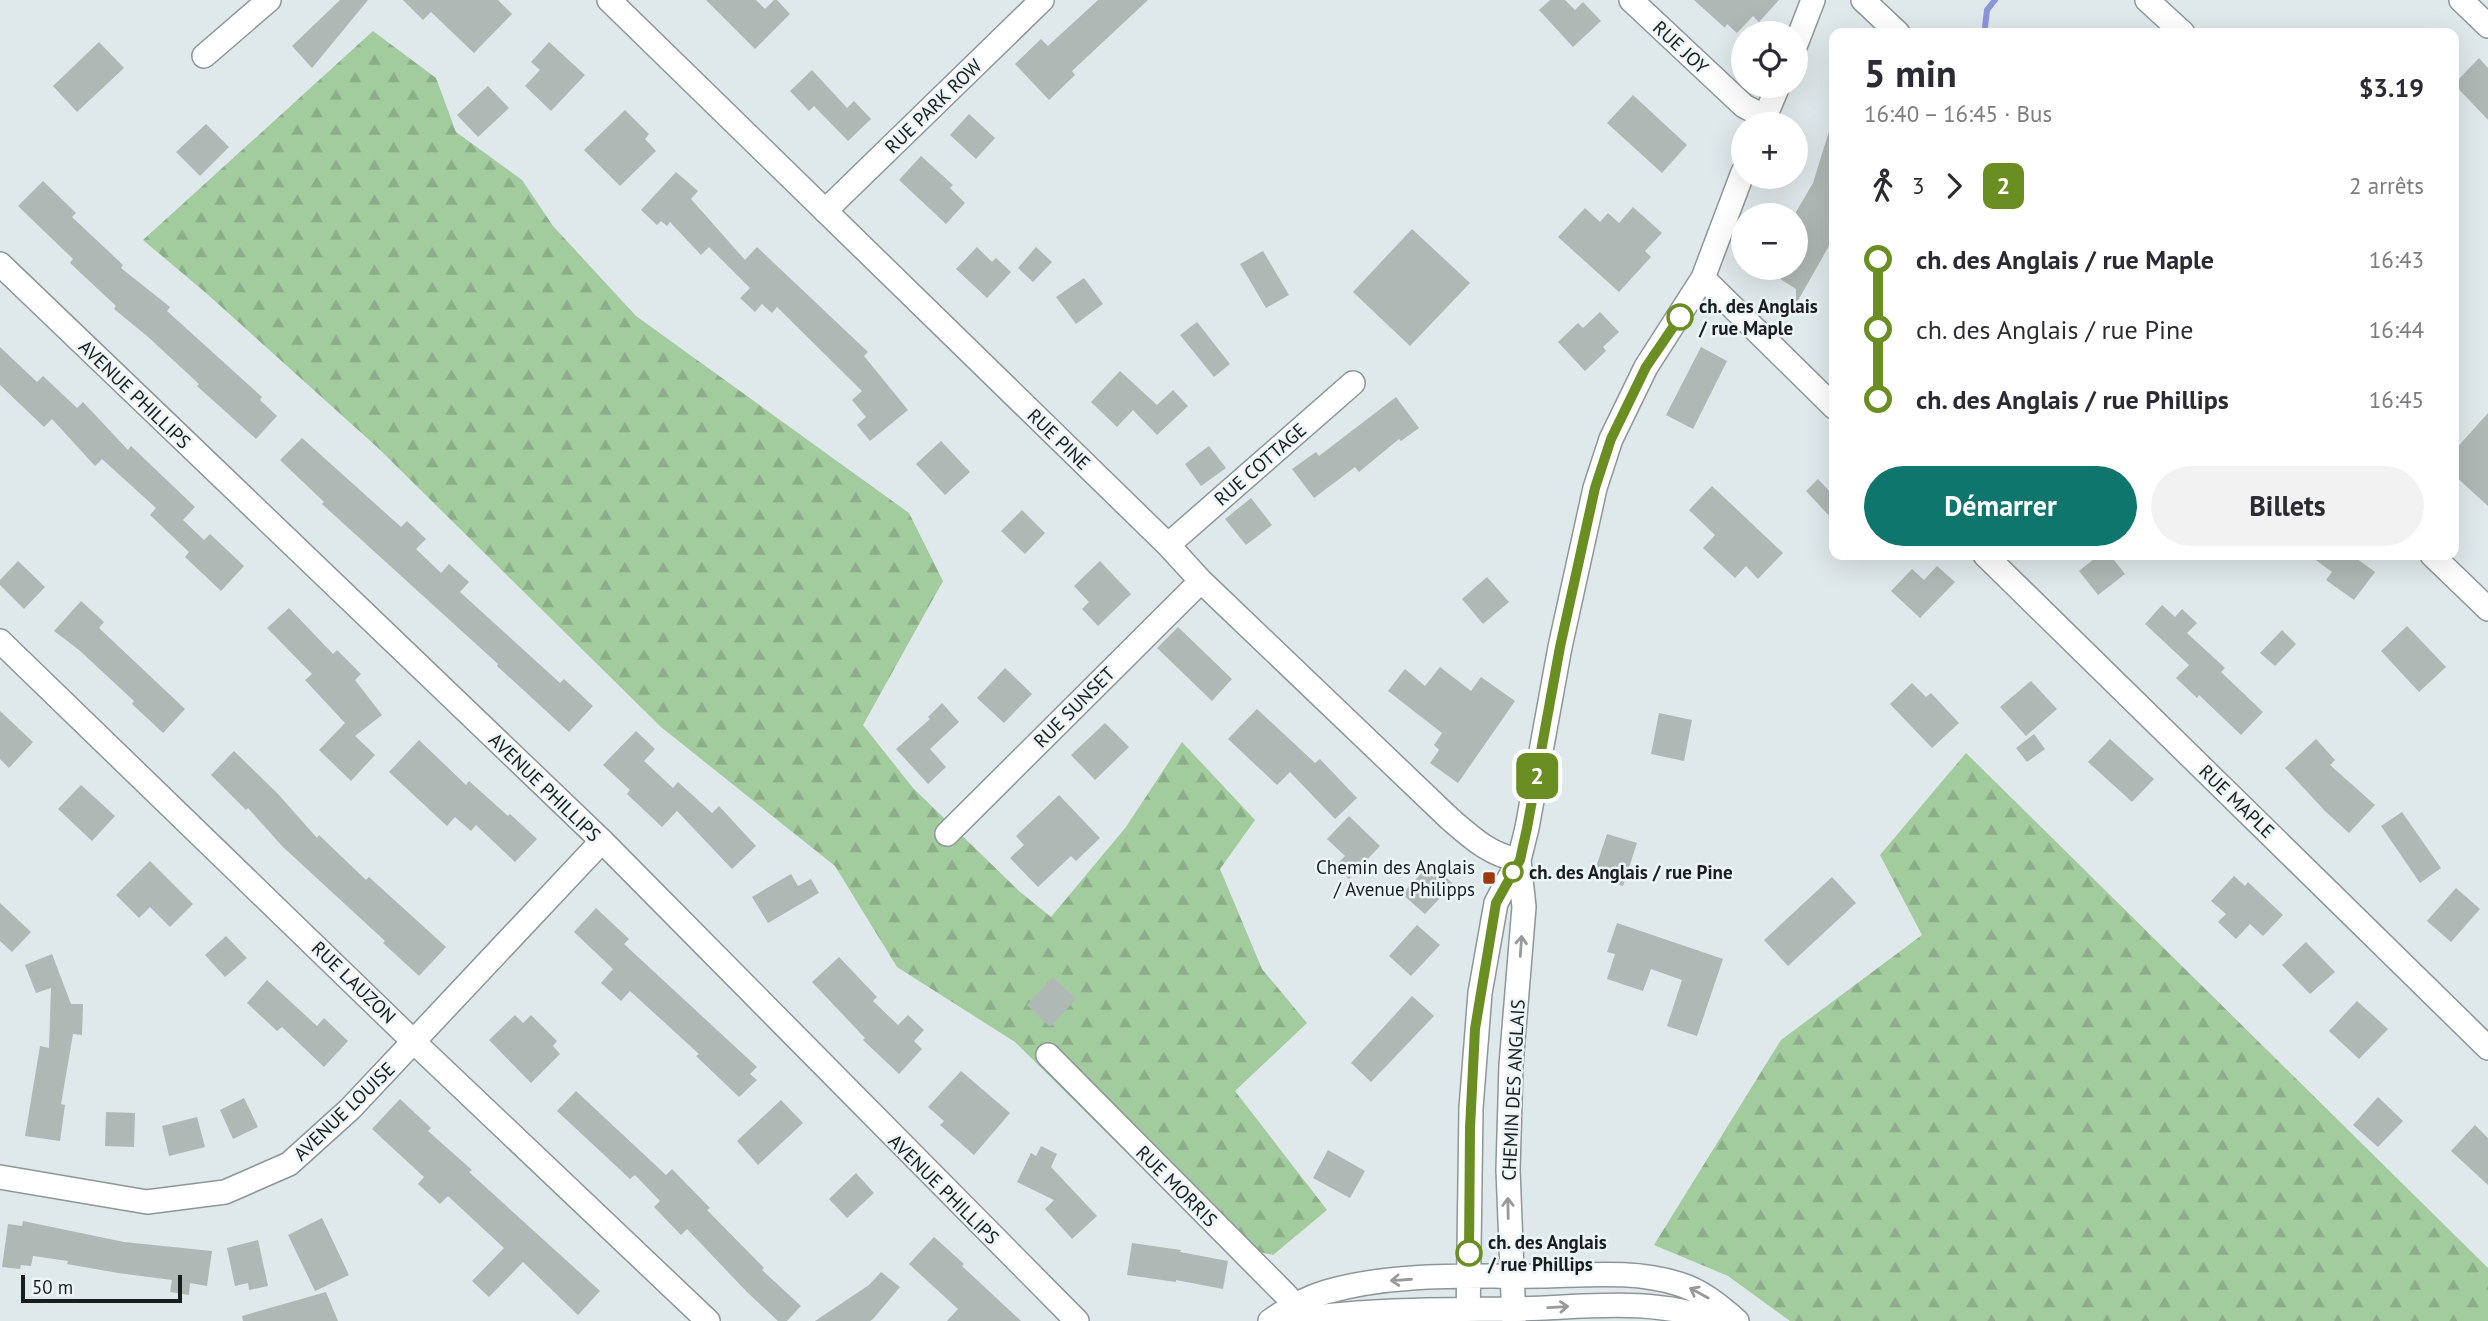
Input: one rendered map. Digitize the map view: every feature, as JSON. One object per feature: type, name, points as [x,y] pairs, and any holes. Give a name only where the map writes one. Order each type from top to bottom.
[{"type":"street","points":[[204,57],[270,0]]},
{"type":"street","name":"RUE PINE","points":[[609,0],[1168,545],[1201,581],[1450,819],[1486,849],[1520,860]]},
{"type":"street","name":"RUE PARK ROW","points":[[825,211],[1042,0]]},
{"type":"street","name":"RUE JOY","points":[[1631,0],[1752,112]]},
{"type":"street","points":[[1805,21],[1813,0]]},
{"type":"street","points":[[1863,0],[1893,28]]},
{"type":"street","points":[[2147,0],[2178,28]]},
{"type":"street","points":[[2461,0],[2488,26]]},
{"type":"street","name":"CHEMIN DES ANGLAIS","points":[[1514,1315],[1508,1170],[1511,1065],[1524,907],[1520,860],[1560,647],[1595,488],[1607,451],[1646,367],[1703,278],[1737,189]]},
{"type":"street","name":"AVENUE PHILLIPS","points":[[0,264],[602,841],[1077,1321]]},
{"type":"street","points":[[1703,278],[1829,402]]},
{"type":"street","name":"RUE COTTAGE","points":[[1168,545],[1353,383]]},
{"type":"street","name":"RUE MAPLE","points":[[1990,560],[2488,1048]]},
{"type":"street","points":[[2437,560],[2488,609]]},
{"type":"street","name":"RUE SUNSET","points":[[947,834],[1201,581]]},
{"type":"street","name":"RUE LAUZON","points":[[0,641],[414,1042],[708,1321]]},
{"type":"street","name":"AVENUE LOUISE","points":[[0,1177],[147,1202],[225,1192],[289,1164],[350,1109],[602,841]]},
{"type":"street","name":"CHEMIN DES ANGLAIS","points":[[1468,1315],[1471,1122],[1480,993],[1496,903],[1520,860]]},
{"type":"street","name":"RUE MORRIS","points":[[1048,1055],[1295,1315]]},
{"type":"street","points":[[1295,1315],[1325,1292],[1372,1282],[1617,1274],[1655,1278],[1692,1289],[1721,1307],[1737,1321]]},
{"type":"street","points":[[1325,1292],[1328,1318]]},
{"type":"street","points":[[1270,1321],[1295,1315],[1328,1318],[1390,1310],[1514,1315],[1637,1305],[1685,1311],[1717,1321]]},
{"type":"green space","points":[[373,31],[436,78],[456,132],[522,180],[553,226],[636,316],[909,513],[943,581],[863,725],[913,788],[1019,891],[1051,917],[1126,827],[1182,742],[1255,820],[1220,869],[1262,969],[1307,1023],[1235,1091],[1327,1210],[1273,1255],[1218,1243],[1015,1042],[897,967],[835,866],[661,727],[377,447],[143,240]]},
{"type":"green space","points":[[1966,753],[2488,1268],[2488,1321],[1790,1321],[1728,1276],[1654,1245],[1781,1040],[1922,935],[1880,855]]},
{"type":"building","points":[[340,0],[368,0],[312,68],[292,46]]},
{"type":"building","points":[[403,0],[498,0],[512,14],[474,53],[431,12],[423,20]]},
{"type":"building","points":[[706,0],[756,0],[765,9],[777,0],[790,14],[755,49]]},
{"type":"building","points":[[1098,0],[1148,0],[1072,71],[1075,75],[1049,100],[1015,64],[1041,39],[1048,46]]},
{"type":"building","points":[[1550,0],[1565,0],[1575,10],[1583,2],[1601,21],[1573,47],[1539,10]]},
{"type":"building","points":[[1694,0],[1779,0],[1760,21],[1753,16],[1748,21],[1731,21],[1731,28],[1727,24],[1725,28]]},
{"type":"building","points":[[99,42],[124,68],[77,112],[53,86]]},
{"type":"building","points":[[549,42],[585,75],[551,111],[525,86],[540,70],[531,62]]},
{"type":"building","points":[[2479,58],[2488,68],[2488,120],[2459,89],[2459,79]]},
{"type":"building","points":[[812,70],[847,108],[854,101],[871,119],[848,141],[814,106],[809,111],[790,91]]},
{"type":"building","points":[[488,86],[509,108],[478,137],[457,115]]},
{"type":"building","points":[[1633,95],[1687,145],[1662,173],[1607,123]]},
{"type":"building","points":[[625,110],[649,134],[645,139],[656,151],[620,186],[584,150]]},
{"type":"building","points":[[969,114],[995,138],[976,159],[950,135]]},
{"type":"building","points":[[206,124],[229,147],[200,176],[176,152]]},
{"type":"building","points":[[1829,131],[1829,246],[1796,304],[1796,289],[1782,280],[1808,280],[1808,203],[1801,203],[1813,183]]},
{"type":"building","points":[[921,156],[953,185],[950,188],[965,203],[946,224],[899,180]]},
{"type":"building","points":[[676,172],[698,191],[691,199],[745,260],[757,247],[868,352],[864,356],[908,410],[870,441],[857,425],[866,417],[852,400],[862,391],[777,307],[772,313],[762,304],[755,312],[740,298],[750,288],[709,247],[701,255],[670,222],[667,226],[661,221],[657,225],[641,210]]},
{"type":"building","points":[[43,181],[76,213],[72,217],[123,265],[121,268],[170,307],[167,311],[262,397],[260,400],[277,416],[256,439],[147,336],[114,309],[116,306],[70,263],[73,259],[18,206]]},
{"type":"building","points":[[1633,207],[1662,233],[1645,251],[1651,257],[1619,292],[1558,237],[1585,208],[1600,222],[1608,213],[1619,223]]},
{"type":"building","points":[[1412,229],[1470,283],[1410,346],[1353,292]]},
{"type":"building","points":[[977,247],[992,262],[996,258],[1011,272],[987,298],[956,269]]},
{"type":"building","points":[[1036,247],[1052,262],[1033,282],[1018,268]]},
{"type":"building","points":[[1263,251],[1289,295],[1266,308],[1240,264]]},
{"type":"building","points":[[1084,278],[1103,304],[1076,324],[1056,297]]},
{"type":"building","points":[[1600,312],[1619,332],[1603,347],[1606,351],[1585,371],[1558,342],[1578,323],[1583,328]]},
{"type":"building","points":[[1197,322],[1230,364],[1214,377],[1180,335]]},
{"type":"building","points":[[0,347],[37,382],[43,376],[77,408],[83,402],[128,450],[131,446],[195,507],[183,520],[204,540],[210,534],[244,566],[221,591],[185,557],[189,552],[150,515],[156,508],[102,459],[95,466],[52,419],[44,427],[0,385]]},
{"type":"building","points":[[1701,347],[1727,361],[1693,429],[1666,415]]},
{"type":"building","points":[[1120,371],[1157,405],[1173,390],[1188,406],[1157,435],[1133,410],[1117,427],[1091,402]]},
{"type":"building","points":[[1396,397],[1419,428],[1401,441],[1399,439],[1359,472],[1355,467],[1314,498],[1292,469],[1316,452],[1319,456]]},
{"type":"building","points":[[2488,413],[2488,506],[2459,480],[2459,445]]},
{"type":"building","points":[[302,438],[401,527],[407,521],[426,539],[416,549],[441,573],[449,564],[469,582],[460,592],[560,683],[564,679],[593,706],[569,732],[322,504],[324,502],[280,460]]},
{"type":"building","points":[[941,441],[970,472],[945,495],[916,464]]},
{"type":"building","points":[[1209,446],[1226,468],[1201,486],[1185,464]]},
{"type":"building","points":[[1818,479],[1829,491],[1829,516],[1806,491]]},
{"type":"building","points":[[1712,486],[1783,553],[1758,579],[1746,566],[1735,578],[1703,548],[1715,535],[1689,510]]},
{"type":"building","points":[[1251,498],[1272,525],[1246,545],[1225,519]]},
{"type":"building","points":[[1022,510],[1045,533],[1025,554],[1001,531]]},
{"type":"building","points":[[2093,560],[2114,560],[2125,574],[2098,595],[2079,571]]},
{"type":"building","points":[[2316,560],[2359,560],[2375,572],[2354,600],[2326,580],[2332,572]]},
{"type":"building","points":[[18,561],[45,587],[24,609],[0,585],[0,580]]},
{"type":"building","points":[[1100,561],[1131,594],[1098,626],[1082,609],[1089,602],[1074,586]]},
{"type":"building","points":[[1937,566],[1955,582],[1920,618],[1891,591],[1912,569],[1924,580]]},
{"type":"building","points":[[1487,577],[1509,602],[1483,624],[1462,599]]},
{"type":"building","points":[[81,601],[104,622],[99,628],[185,709],[163,733],[132,704],[134,701],[79,650],[54,631]]},
{"type":"building","points":[[2162,605],[2175,617],[2182,609],[2197,623],[2187,633],[2225,668],[2221,672],[2263,712],[2241,735],[2199,695],[2197,698],[2176,678],[2189,665],[2145,624]]},
{"type":"building","points":[[289,608],[333,654],[337,650],[361,674],[355,680],[382,715],[355,736],[375,755],[351,781],[319,750],[345,723],[305,680],[312,674],[267,628]]},
{"type":"building","points":[[2407,626],[2446,667],[2419,692],[2381,651]]},
{"type":"building","points":[[1178,627],[1232,679],[1212,701],[1157,648]]},
{"type":"building","points":[[2282,630],[2296,644],[2275,666],[2260,653]]},
{"type":"building","points":[[1440,667],[1471,691],[1481,677],[1515,701],[1458,783],[1430,763],[1439,750],[1434,745],[1442,733],[1388,691],[1405,669],[1425,686]]},
{"type":"building","points":[[1005,668],[1032,694],[1004,723],[977,698]]},
{"type":"building","points":[[2031,681],[2057,709],[2026,736],[2000,707]]},
{"type":"building","points":[[1912,683],[1926,697],[1931,693],[1959,723],[1932,748],[1890,704]]},
{"type":"building","points":[[942,703],[959,722],[930,749],[946,767],[928,784],[896,749],[930,719],[928,717]]},
{"type":"building","points":[[1257,709],[1315,763],[1320,759],[1357,798],[1335,819],[1290,772],[1277,785],[1228,739]]},
{"type":"building","points":[[0,711],[33,742],[9,768],[0,759]]},
{"type":"building","points":[[1659,713],[1692,720],[1684,761],[1651,754]]},
{"type":"building","points":[[1105,723],[1129,747],[1095,780],[1071,755]]},
{"type":"building","points":[[636,731],[655,749],[644,761],[673,788],[678,782],[712,813],[719,806],[756,846],[732,869],[677,811],[662,827],[627,794],[630,790],[603,765]]},
{"type":"building","points":[[2034,734],[2045,749],[2027,762],[2016,748]]},
{"type":"building","points":[[2110,739],[2154,779],[2132,802],[2088,762]]},
{"type":"building","points":[[2316,739],[2335,760],[2330,765],[2375,805],[2349,833],[2285,768]]},
{"type":"building","points":[[419,740],[466,785],[469,781],[537,839],[515,862],[476,825],[471,831],[455,817],[447,826],[389,772]]},
{"type":"building","points":[[234,751],[278,794],[317,838],[319,835],[366,880],[369,877],[446,947],[419,976],[211,775]]},
{"type":"building","points":[[81,785],[115,816],[92,841],[58,809]]},
{"type":"building","points":[[1059,795],[1100,838],[1076,861],[1071,856],[1038,887],[1010,858],[1024,845],[1016,836]]},
{"type":"building","points":[[2402,812],[2441,868],[2420,883],[2381,826]]},
{"type":"building","points":[[1349,816],[1380,846],[1349,879],[1335,866],[1345,856],[1327,839]]},
{"type":"building","points":[[1607,834],[1637,843],[1623,886],[1593,876]]},
{"type":"building","points":[[150,861],[193,904],[170,927],[150,907],[139,918],[116,895]]},
{"type":"building","points":[[1431,863],[1453,884],[1425,914],[1402,894]]},
{"type":"building","points":[[791,874],[798,886],[811,879],[819,893],[768,923],[752,897]]},
{"type":"building","points":[[2234,876],[2245,886],[2248,882],[2283,915],[2263,936],[2250,924],[2236,939],[2218,922],[2226,914],[2211,901]]},
{"type":"building","points":[[1832,877],[1856,903],[1788,966],[1764,940]]},
{"type":"building","points":[[2456,888],[2480,909],[2451,942],[2427,921]]},
{"type":"building","points":[[0,903],[31,932],[12,952],[0,941]]},
{"type":"building","points":[[596,908],[629,939],[624,944],[757,1067],[750,1074],[757,1080],[739,1097],[696,1056],[699,1054],[630,991],[621,1001],[601,983],[613,969],[574,932]]},
{"type":"building","points":[[1617,923],[1723,959],[1697,1036],[1667,1026],[1682,980],[1651,969],[1643,991],[1607,979],[1615,954],[1607,952]]},
{"type":"building","points":[[1417,925],[1440,945],[1411,976],[1389,956]]},
{"type":"building","points":[[226,936],[247,958],[225,977],[205,955]]},
{"type":"building","points":[[2306,942],[2335,972],[2310,994],[2282,965]]},
{"type":"building","points":[[52,954],[71,1004],[83,1004],[82,1035],[73,1034],[61,1104],[65,1105],[60,1141],[25,1136],[40,1046],[49,1048],[51,988],[36,993],[25,965]]},
{"type":"building","points":[[839,957],[877,997],[873,1001],[898,1025],[908,1015],[924,1030],[914,1041],[922,1049],[899,1074],[863,1040],[865,1038],[812,982]]},
{"type":"building","points":[[1053,977],[1076,999],[1050,1027],[1027,1005]]},
{"type":"building","points":[[267,980],[317,1026],[324,1018],[348,1041],[324,1067],[282,1027],[277,1031],[247,1003]]},
{"type":"building","points":[[1412,996],[1434,1016],[1371,1082],[1351,1063]]},
{"type":"building","points":[[2357,1001],[2388,1029],[2359,1059],[2329,1031]]},
{"type":"building","points":[[515,1015],[523,1023],[531,1015],[557,1041],[553,1046],[560,1054],[531,1083],[489,1040]]},
{"type":"building","points":[[961,1071],[1010,1113],[974,1155],[940,1125],[944,1121],[928,1107]]},
{"type":"building","points":[[576,1091],[666,1175],[672,1169],[710,1208],[707,1210],[764,1268],[762,1270],[801,1306],[787,1321],[778,1321],[687,1229],[681,1235],[654,1207],[660,1201],[635,1175],[630,1179],[557,1111]]},
{"type":"building","points":[[2378,1097],[2403,1121],[2378,1147],[2353,1125]]},
{"type":"building","points":[[244,1098],[258,1127],[233,1139],[220,1110]]},
{"type":"building","points":[[400,1099],[431,1128],[428,1131],[472,1170],[469,1172],[600,1291],[578,1315],[523,1262],[489,1297],[472,1281],[504,1248],[448,1196],[440,1204],[418,1184],[424,1177],[372,1129]]},
{"type":"building","points":[[781,1100],[803,1123],[758,1165],[737,1141]]},
{"type":"building","points":[[106,1112],[135,1113],[134,1147],[105,1146]]},
{"type":"building","points":[[197,1117],[205,1147],[169,1156],[162,1126]]},
{"type":"building","points":[[2475,1125],[2488,1138],[2488,1185],[2451,1151]]},
{"type":"building","points":[[1041,1146],[1057,1154],[1051,1167],[1097,1216],[1072,1239],[1045,1209],[1054,1200],[1017,1182],[1031,1153],[1036,1156]]},
{"type":"building","points":[[1328,1150],[1365,1171],[1350,1198],[1313,1178]]},
{"type":"building","points":[[856,1173],[874,1193],[847,1218],[829,1199]]},
{"type":"building","points":[[322,1218],[349,1275],[315,1291],[288,1235]]},
{"type":"building","points":[[23,1221],[124,1242],[212,1251],[207,1286],[190,1283],[189,1295],[170,1292],[172,1280],[118,1273],[33,1256],[31,1266],[21,1265],[20,1269],[2,1267],[8,1224],[22,1226]]},
{"type":"building","points":[[934,1237],[1021,1321],[947,1321],[958,1309],[909,1264]]},
{"type":"building","points":[[258,1240],[268,1286],[249,1290],[248,1283],[235,1286],[227,1248]]},
{"type":"building","points":[[1132,1243],[1181,1250],[1180,1252],[1228,1261],[1223,1289],[1176,1280],[1127,1275]]},
{"type":"building","points":[[881,1272],[900,1287],[873,1319],[815,1321],[869,1285]]},
{"type":"building","points":[[326,1292],[338,1321],[243,1321],[242,1316]]},
{"type":"waterway","points":[[1985,27],[1987,10],[1995,0]]},
{"type":"bus line","name":"2","points":[[1469,1253],[1470,1128],[1475,1029],[1496,903],[1520,860],[1560,647],[1595,488],[1611,439],[1646,367],[1680,317]]},
{"type":"place","name":"ch. des Anglais / rue Maple","points":[[1680,317]]},
{"type":"place","name":"ch. des Anglais / rue Pine","points":[[1513,872]]},
{"type":"place","name":"Chemin des Anglais / Avenue Philipps","points":[[1489,878]]},
{"type":"place","name":"ch. des Anglais / rue Phillips","points":[[1469,1253]]}]
